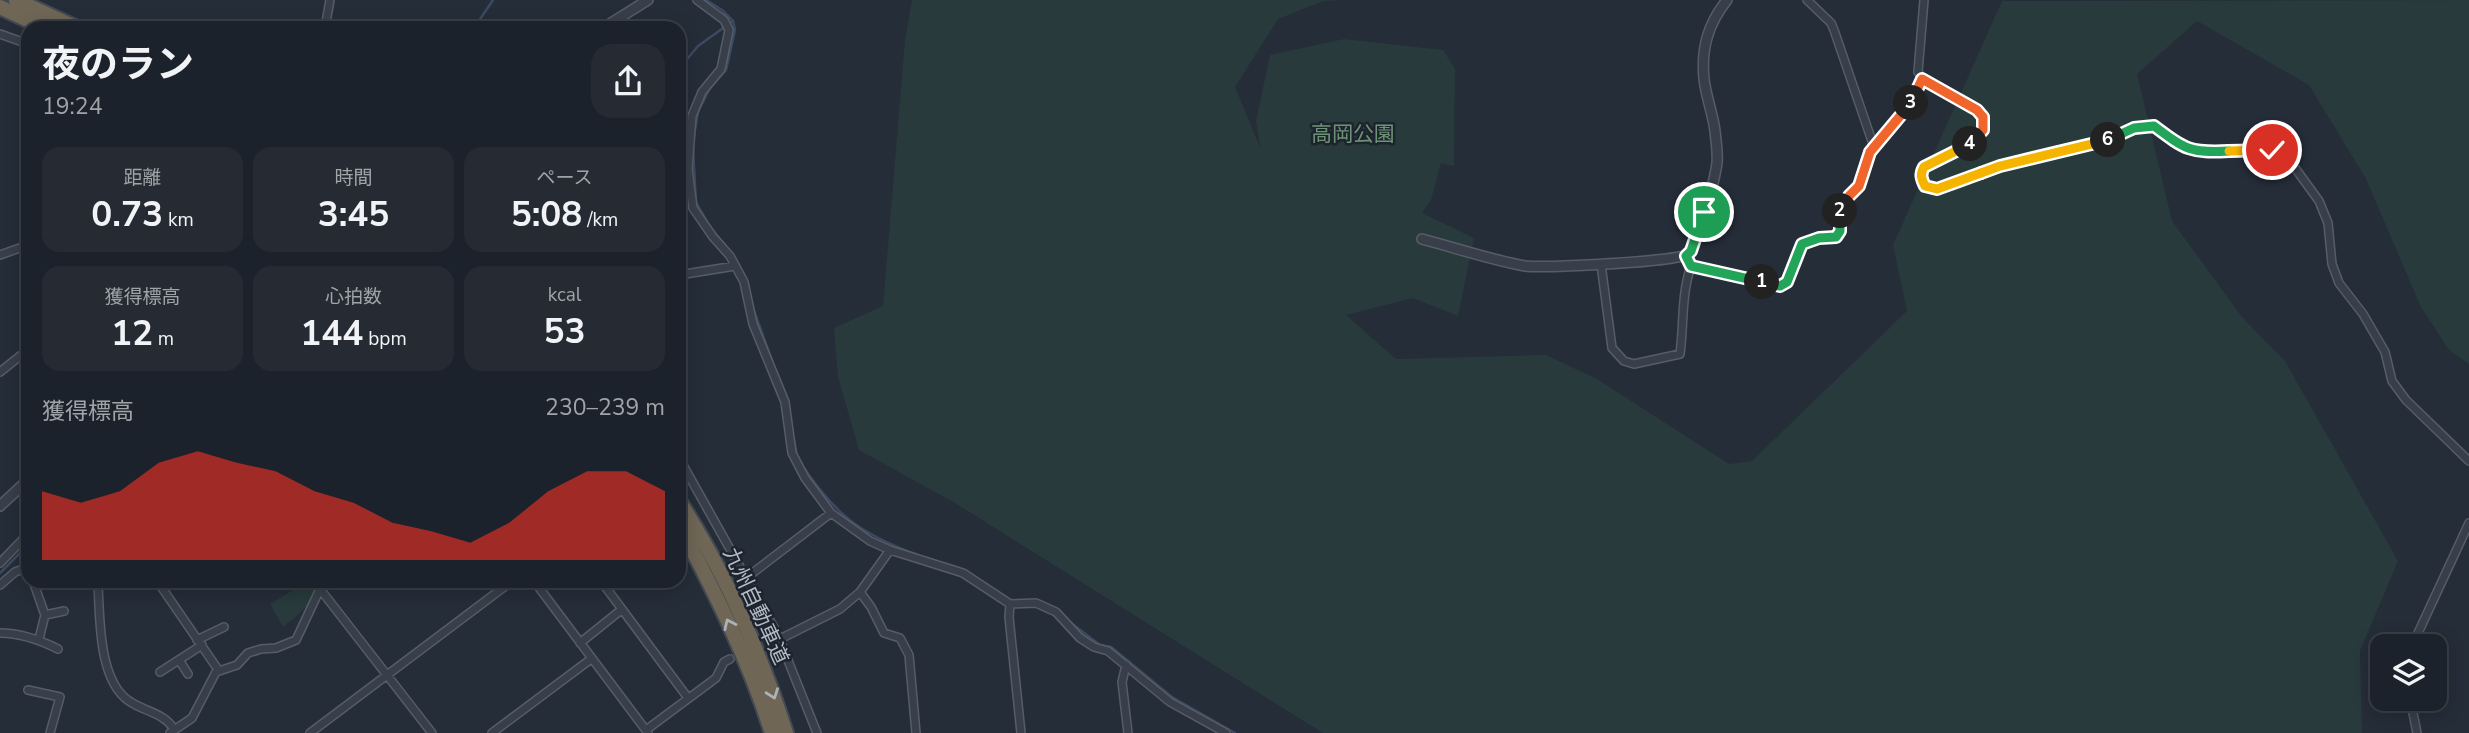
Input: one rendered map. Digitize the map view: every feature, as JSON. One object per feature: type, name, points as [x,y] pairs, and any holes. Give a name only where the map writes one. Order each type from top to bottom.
[{"type":"highway","points":[[16,0],[62,21]]},
{"type":"highway","points":[[0,7],[30,21]]},
{"type":"highway","name":"九州自動車道","points":[[686,512],[723,578],[752,640],[786,733]]},
{"type":"highway","name":"九州自動車道","points":[[686,538],[739,645],[772,733]]},
{"type":"street","points":[[326,21],[330,0]]},
{"type":"street","points":[[614,21],[648,0]]},
{"type":"street","points":[[697,0],[724,20],[729,30],[721,69],[702,92],[692,116],[688,169],[693,208],[730,256],[744,282],[754,324],[785,402],[792,453],[805,478],[831,513],[862,535],[890,550],[962,573],[1010,604],[1036,603],[1056,612],[1080,638],[1094,647],[1108,651],[1180,709],[1226,733]]},
{"type":"street","points":[[1422,239],[1528,266],[1601,264],[1686,256],[1691,251],[1713,186],[1717,161],[1704,79],[1705,47],[1709,25],[1727,0]]},
{"type":"street","points":[[1807,0],[1831,23],[1874,147]]},
{"type":"street","points":[[1924,0],[1917,66],[1922,79],[1977,110],[1985,122],[1980,136],[1973,142],[1924,167],[1921,172],[1925,186],[1937,189],[2000,166],[2088,146],[2120,136],[2134,128],[2154,126],[2180,145],[2199,152],[2272,150],[2295,168],[2319,201],[2328,223],[2332,264],[2339,283],[2363,314],[2385,352],[2392,381],[2406,400],[2469,461]]},
{"type":"street","points":[[0,34],[21,42]]},
{"type":"street","points":[[1691,266],[1780,286],[1787,282],[1802,244],[1819,238],[1836,237],[1840,231],[1839,212],[1859,186],[1870,152],[1906,110],[1922,79]]},
{"type":"street","points":[[0,255],[21,248]]},
{"type":"street","points":[[1601,264],[1612,348],[1624,361],[1634,364],[1679,354],[1683,331],[1683,298],[1691,266],[1686,256]]},
{"type":"street","points":[[686,274],[735,266]]},
{"type":"street","points":[[0,372],[21,358]]},
{"type":"street","points":[[686,471],[779,636],[817,733]]},
{"type":"street","points":[[0,506],[21,486]]},
{"type":"street","points":[[746,578],[831,513]]},
{"type":"street","points":[[2418,634],[2469,523]]},
{"type":"street","points":[[0,563],[21,541]]},
{"type":"street","points":[[767,638],[779,636],[840,609],[860,592],[890,550]]},
{"type":"street","points":[[0,586],[21,570]]},
{"type":"street","points":[[35,588],[45,615],[39,639]]},
{"type":"street","points":[[98,588],[101,633],[110,677],[127,700],[167,719],[172,731],[192,718],[216,672],[237,665],[248,653],[276,648],[296,640],[320,589],[432,733]]},
{"type":"street","points":[[162,588],[219,671]]},
{"type":"street","points":[[310,733],[503,588]]},
{"type":"street","points":[[539,588],[647,732],[716,678],[723,662],[730,659]]},
{"type":"street","points":[[606,588],[688,698]]},
{"type":"street","points":[[860,592],[872,607],[884,633],[900,638],[909,655],[916,733]]},
{"type":"street","points":[[1010,604],[1009,617],[1021,733]]},
{"type":"street","points":[[580,643],[621,610]]},
{"type":"street","points":[[45,615],[64,611]]},
{"type":"street","points":[[160,672],[224,627]]},
{"type":"street","points":[[0,633],[39,639],[58,649]]},
{"type":"street","points":[[492,733],[591,659]]},
{"type":"street","points":[[179,660],[188,674]]},
{"type":"street","points":[[1125,665],[1122,682],[1128,733]]},
{"type":"street","points":[[28,690],[60,697],[50,733]]},
{"type":"street","points":[[2413,711],[2417,733]]},
{"type":"green space","name":"高岡公園","points":[[912,0],[1344,0],[1323,1],[1278,19],[1235,87],[1260,147],[1256,121],[1270,55],[1344,39],[1443,50],[1455,69],[1454,166],[1441,163],[1431,200],[1422,213],[1474,238],[1458,316],[1413,298],[1346,315],[1396,359],[1546,355],[1597,379],[1729,464],[1752,461],[1907,311],[1893,245],[2002,1],[2469,0],[2469,364],[2449,350],[2421,307],[2366,179],[2309,85],[2197,21],[2137,74],[2172,221],[2242,317],[2285,361],[2398,561],[2360,651],[2362,733],[1323,733],[955,503],[859,450],[838,377],[834,328],[883,306],[905,40]]},
{"type":"green space","points":[[296,588],[314,588],[310,602],[283,627],[270,604]]},
{"type":"waterway","points":[[479,21],[493,0]]},
{"type":"waterway","points":[[694,136],[698,112],[710,88],[726,70],[735,30],[733,21],[706,0]]},
{"type":"waterway","points":[[686,61],[698,46],[733,21]]},
{"type":"waterway","points":[[693,146],[696,202],[710,227],[726,246]]},
{"type":"waterway","points":[[736,260],[744,275]]},
{"type":"waterway","points":[[752,305],[776,372]]},
{"type":"waterway","points":[[793,435],[797,456]]},
{"type":"waterway","points":[[800,462],[825,496],[850,520],[880,539],[918,555]]},
{"type":"waterway","points":[[0,573],[21,552]]},
{"type":"waterway","points":[[1071,623],[1100,645],[1111,647],[1172,697],[1235,733]]},
{"type":"route","points":[[1704,212],[1691,251],[1686,256],[1691,266],[1780,286],[1787,282],[1802,244],[1819,238],[1836,237],[1840,231],[1839,212],[1859,186],[1870,152],[1906,110],[1922,79],[1977,110],[1985,122],[1980,136],[1973,142],[1924,167],[1921,172],[1925,186],[1937,189],[2000,166],[2088,146],[2120,136],[2134,128],[2154,126],[2180,145],[2199,152],[2272,150]]}]
